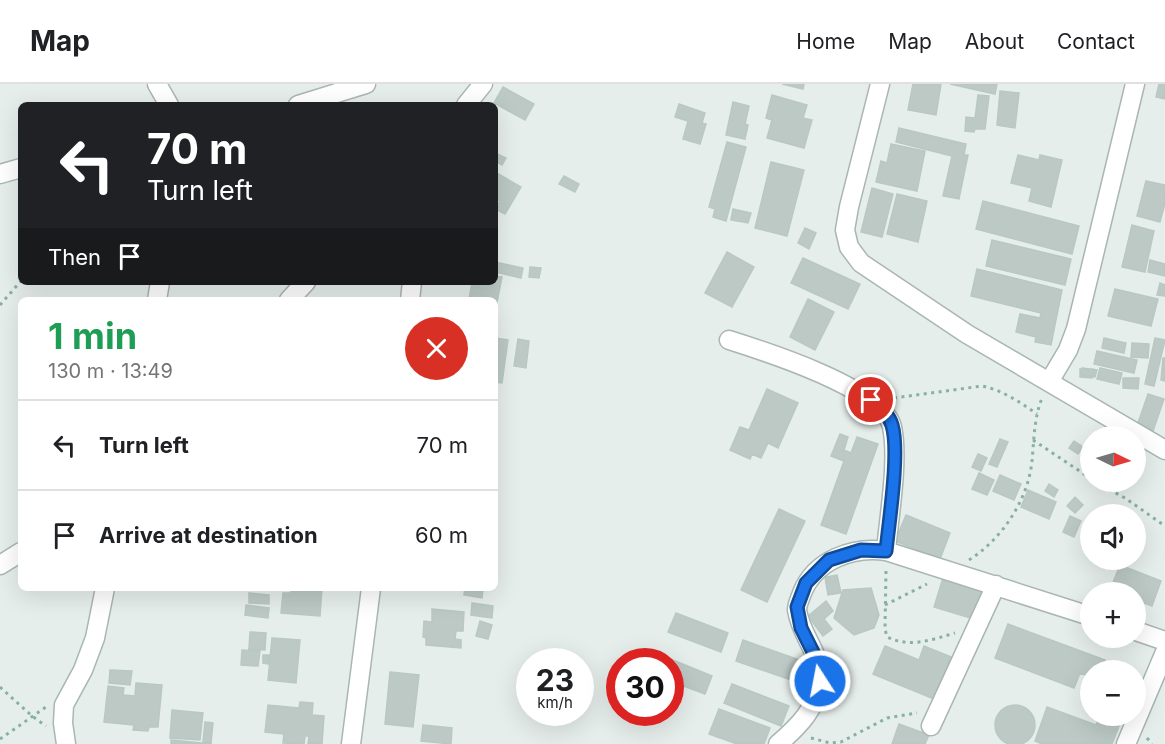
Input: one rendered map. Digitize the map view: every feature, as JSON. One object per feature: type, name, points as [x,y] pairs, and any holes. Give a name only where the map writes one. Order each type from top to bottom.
[{"type":"street","points":[[157,84],[167,102]]},
{"type":"street","points":[[308,102],[366,84]]},
{"type":"street","points":[[468,102],[483,84]]},
{"type":"street","points":[[880,84],[845,230],[849,247],[861,263],[968,334],[1165,450]]},
{"type":"street","points":[[1049,382],[1068,350],[1077,329],[1136,84]]},
{"type":"street","points":[[0,174],[18,169]]},
{"type":"street","points":[[292,297],[303,285]]},
{"type":"street","points":[[729,340],[809,368],[871,400],[887,415],[892,425],[894,454],[886,551]]},
{"type":"street","points":[[785,738],[815,702],[820,681],[819,664],[801,628],[797,607],[806,583],[829,560],[861,550],[886,551],[1080,613]]},
{"type":"street","points":[[0,565],[18,554]]},
{"type":"street","points":[[931,726],[996,585]]},
{"type":"street","points":[[66,742],[63,723],[64,705],[83,670],[95,638],[104,591]]},
{"type":"street","points":[[351,744],[371,591]]},
{"type":"street","points":[[1146,634],[1165,640]]},
{"type":"street","points":[[1125,744],[1165,652]]},
{"type":"path","points":[[0,305],[18,284]]},
{"type":"path","points":[[885,605],[952,571],[987,547],[1002,531],[1016,510],[1028,480],[1037,414],[1049,382]]},
{"type":"path","points":[[871,400],[982,386],[1005,394],[1037,414]]},
{"type":"path","points":[[1034,440],[1080,471]]},
{"type":"path","points":[[1114,492],[1165,526]]},
{"type":"path","points":[[886,551],[885,629],[887,638],[909,644],[920,643],[977,627]]},
{"type":"path","points":[[0,687],[66,742]]},
{"type":"path","points":[[785,738],[841,742],[887,718],[939,708]]},
{"type":"path","points":[[0,739],[32,716]]},
{"type":"building","points":[[782,84],[804,84],[803,89]]},
{"type":"building","points":[[913,84],[941,84],[936,115],[908,110]]},
{"type":"building","points":[[950,84],[997,84],[995,94]]},
{"type":"building","points":[[1159,84],[1165,84],[1165,99],[1156,97]]},
{"type":"building","points":[[503,87],[534,104],[525,120],[495,102]]},
{"type":"building","points":[[1000,91],[1019,93],[1015,128],[997,125]]},
{"type":"building","points":[[772,95],[807,105],[803,118],[812,120],[804,148],[767,138],[772,120],[766,118]]},
{"type":"building","points":[[978,95],[989,96],[985,129],[975,129],[974,132],[965,131],[966,117],[975,118]]},
{"type":"building","points":[[733,102],[749,106],[745,124],[748,125],[745,139],[726,135]]},
{"type":"building","points":[[679,104],[705,113],[702,123],[706,124],[700,144],[683,139],[688,121],[675,117]]},
{"type":"building","points":[[899,128],[966,144],[964,155],[968,155],[959,199],[943,196],[952,156],[896,142]]},
{"type":"building","points":[[727,142],[746,147],[726,221],[713,217],[715,209],[709,207]]},
{"type":"building","points":[[891,144],[925,151],[917,191],[876,182],[881,161],[887,163]]},
{"type":"building","points":[[498,154],[506,158],[502,165],[498,163]]},
{"type":"building","points":[[1018,155],[1039,160],[1040,155],[1062,160],[1051,207],[1029,201],[1032,188],[1011,183]]},
{"type":"building","points":[[771,162],[804,170],[787,236],[755,228]]},
{"type":"building","points":[[498,174],[521,187],[505,214],[498,210],[500,201],[498,200]]},
{"type":"building","points":[[564,176],[579,184],[575,192],[559,184]]},
{"type":"building","points":[[1146,181],[1165,185],[1165,203],[1160,222],[1137,216]]},
{"type":"building","points":[[872,188],[893,194],[882,237],[861,232]]},
{"type":"building","points":[[897,194],[927,201],[918,242],[887,234]]},
{"type":"building","points":[[983,201],[1079,226],[1072,254],[976,229]]},
{"type":"building","points":[[733,209],[751,213],[748,223],[731,220]]},
{"type":"building","points":[[1132,225],[1154,231],[1145,272],[1122,267]]},
{"type":"building","points":[[805,228],[816,233],[809,249],[798,243]]},
{"type":"building","points":[[992,240],[1071,259],[1065,285],[986,266]]},
{"type":"building","points":[[727,252],[754,267],[732,307],[705,293]]},
{"type":"building","points":[[803,258],[860,284],[848,309],[791,283]]},
{"type":"building","points":[[1150,260],[1165,264],[1165,276],[1148,272]]},
{"type":"building","points":[[498,263],[523,268],[521,278],[498,273]]},
{"type":"building","points":[[530,267],[541,268],[539,278],[529,277]]},
{"type":"building","points":[[977,269],[1062,290],[1051,345],[1035,342],[1036,337],[1016,332],[1020,314],[1040,318],[1041,313],[971,296]]},
{"type":"building","points":[[498,276],[502,277],[498,297],[470,297],[472,285],[498,285]]},
{"type":"building","points":[[1160,283],[1165,285],[1165,296],[1157,295]]},
{"type":"building","points":[[1115,289],[1158,299],[1151,326],[1108,316]]},
{"type":"building","points":[[808,299],[834,312],[815,350],[790,337]]},
{"type":"building","points":[[498,338],[508,340],[502,383],[498,382]]},
{"type":"building","points":[[1104,338],[1126,343],[1124,353],[1102,348]]},
{"type":"building","points":[[1155,338],[1165,340],[1154,386],[1145,384]]},
{"type":"building","points":[[518,339],[529,341],[526,368],[514,366]]},
{"type":"building","points":[[1132,343],[1149,344],[1148,358],[1131,357]]},
{"type":"building","points":[[1097,351],[1137,360],[1134,373],[1094,364]]},
{"type":"building","points":[[1163,358],[1165,358],[1165,381],[1161,380]]},
{"type":"building","points":[[1082,368],[1097,370],[1095,377],[1081,375]]},
{"type":"building","points":[[1100,368],[1122,373],[1119,384],[1097,379]]},
{"type":"building","points":[[1080,369],[1093,369],[1092,378],[1080,377]]},
{"type":"building","points":[[1123,378],[1139,378],[1138,389],[1123,388]]},
{"type":"building","points":[[767,389],[798,403],[778,448],[768,443],[761,458],[752,454],[750,459],[730,450],[740,427],[749,430]]},
{"type":"building","points":[[1148,394],[1164,399],[1153,431],[1146,429],[1146,426],[1137,426]]},
{"type":"building","points":[[840,434],[848,437],[844,450],[851,453],[857,437],[878,444],[846,534],[821,525],[844,461],[831,456]]},
{"type":"building","points":[[1000,439],[1008,442],[997,467],[989,464]]},
{"type":"building","points":[[1074,441],[1080,445],[1080,451],[1078,454],[1069,448]]},
{"type":"building","points":[[978,454],[987,458],[981,471],[972,467]]},
{"type":"building","points":[[979,473],[994,480],[987,495],[972,489]]},
{"type":"building","points":[[1000,475],[1021,484],[1014,500],[993,491]]},
{"type":"building","points":[[1049,484],[1058,490],[1054,497],[1045,491]]},
{"type":"building","points":[[1028,490],[1056,502],[1049,519],[1021,507]]},
{"type":"building","points":[[1075,497],[1082,504],[1075,513],[1067,506]]},
{"type":"building","points":[[779,509],[805,521],[767,602],[741,590]]},
{"type":"building","points":[[906,515],[950,533],[940,559],[895,541]]},
{"type":"building","points":[[1070,516],[1080,521],[1074,537],[1063,532]]},
{"type":"building","points":[[1118,570],[1133,570],[1161,581],[1152,606],[1146,604],[1146,582],[1113,582]]},
{"type":"building","points":[[837,575],[841,593],[828,595],[825,577]]},
{"type":"building","points":[[943,578],[983,592],[974,619],[934,607]]},
{"type":"building","points":[[871,588],[879,615],[874,628],[854,635],[834,618],[843,590]]},
{"type":"building","points":[[291,591],[322,591],[320,616],[281,613],[283,593],[291,593]]},
{"type":"building","points":[[465,591],[483,591],[482,598],[464,595]]},
{"type":"building","points":[[249,593],[269,595],[269,604],[249,603]]},
{"type":"building","points":[[826,601],[833,611],[824,619],[832,629],[823,636],[808,616]]},
{"type":"building","points":[[472,603],[493,606],[492,618],[471,615]]},
{"type":"building","points":[[246,605],[269,608],[268,618],[245,615]]},
{"type":"building","points":[[432,609],[464,612],[463,631],[456,631],[455,639],[461,640],[461,648],[426,645],[426,638],[423,637],[424,621],[432,622]]},
{"type":"building","points":[[676,613],[728,633],[721,652],[668,632]]},
{"type":"building","points":[[480,621],[492,625],[488,639],[476,636]]},
{"type":"building","points":[[1008,624],[1105,660],[1080,660],[1080,673],[1074,688],[995,658]]},
{"type":"building","points":[[250,632],[266,633],[265,650],[249,649]]},
{"type":"building","points":[[272,638],[300,640],[296,683],[268,680]]},
{"type":"building","points":[[743,640],[805,662],[797,682],[736,661]]},
{"type":"building","points":[[885,646],[919,660],[924,646],[951,657],[934,699],[873,674]]},
{"type":"building","points":[[242,650],[260,651],[258,666],[241,665]]},
{"type":"building","points":[[263,655],[269,655],[269,664],[263,663]]},
{"type":"building","points":[[684,665],[712,676],[705,694],[684,686]]},
{"type":"building","points":[[110,670],[132,671],[130,685],[109,683]]},
{"type":"building","points":[[390,672],[419,675],[413,727],[385,724]]},
{"type":"building","points":[[136,683],[162,685],[158,727],[149,727],[148,731],[133,730],[134,725],[104,722],[108,686],[124,688],[123,695],[135,696]]},
{"type":"building","points":[[732,684],[789,706],[781,726],[724,703]]},
{"type":"building","points":[[300,702],[313,703],[312,715],[324,716],[322,744],[308,744],[309,736],[305,736],[304,744],[283,743],[284,734],[265,732],[268,705],[299,708]]},
{"type":"building","points":[[1015,705],[1023,706],[1029,711],[1034,717],[1034,733],[1029,739],[1023,744],[1015,745],[1007,744],[1001,739],[996,733],[995,725],[996,717],[1001,711],[1007,706]]},
{"type":"building","points":[[1047,707],[1080,719],[1080,726],[1119,726],[1112,744],[1042,744],[1035,741]]},
{"type":"building","points":[[719,709],[770,728],[764,744],[737,744],[709,734]]},
{"type":"building","points":[[172,710],[203,713],[200,740],[170,738]]},
{"type":"building","points":[[205,722],[213,723],[211,743],[203,742]]},
{"type":"building","points":[[899,724],[929,735],[925,744],[892,744]]},
{"type":"building","points":[[423,725],[452,728],[451,744],[421,741]]},
{"type":"building","points":[[171,740],[212,744],[171,744]]},
{"type":"route","points":[[820,681],[819,664],[801,628],[797,607],[806,583],[829,560],[861,550],[886,551],[894,454],[892,425],[887,415],[871,400]]}]
